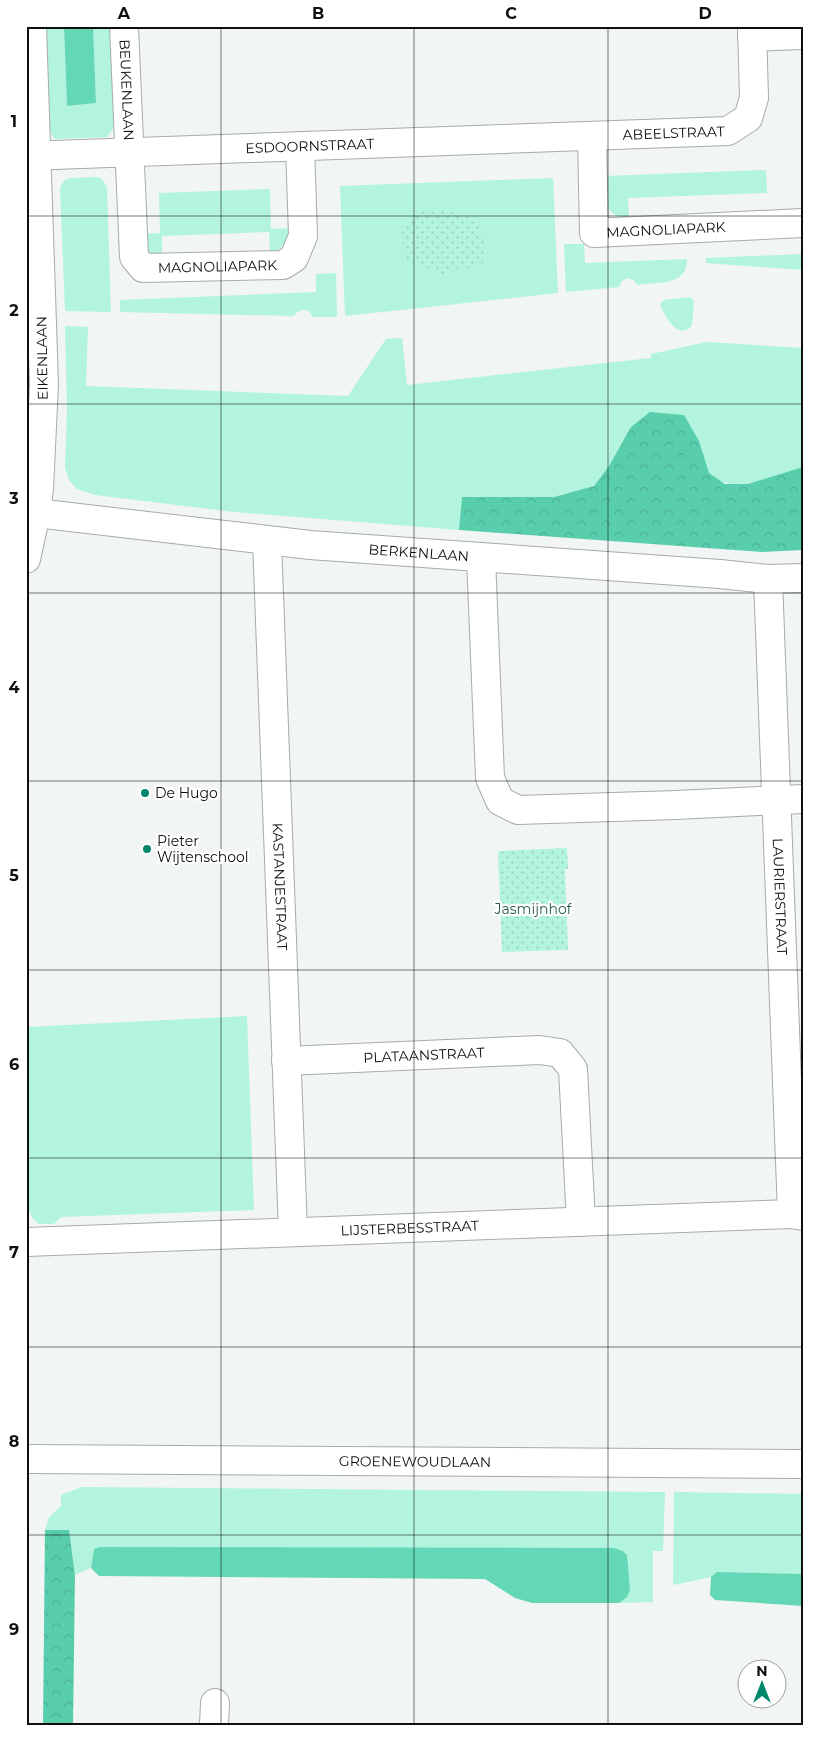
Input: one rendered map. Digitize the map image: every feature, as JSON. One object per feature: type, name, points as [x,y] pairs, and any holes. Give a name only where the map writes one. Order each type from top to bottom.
[{"type":"street","points":[[32,26],[32,156]]},
{"type":"street","name":"BEUKENLAAN","points":[[124,26],[128,153]]},
{"type":"street","points":[[752,32],[803,35]]},
{"type":"street","name":"ABEELSTRAAT","points":[[592,136],[728,131],[748,118],[754,98],[752,32]]},
{"type":"street","name":"ESDOORNSTRAAT","points":[[32,156],[592,136]]},
{"type":"street","name":"MAGNOLIAPARK","points":[[592,136],[594,233],[803,223]]},
{"type":"street","name":"MAGNOLIAPARK","points":[[128,153],[134,257],[143,268],[282,265],[294,258],[303,236],[300,146]]},
{"type":"street","name":"EIKENLAAN","points":[[26,559],[39,489],[44,384],[34,299],[32,156]]},
{"type":"street","name":"BERKENLAAN","points":[[36,513],[267,541],[768,579],[803,578]]},
{"type":"street","name":"KASTANJESTRAAT","points":[[267,541],[293,1232]]},
{"type":"street","points":[[481,558],[490,778],[500,801],[518,810],[676,805],[803,798]]},
{"type":"street","name":"LAURIERSTRAAT","points":[[768,579],[776,799],[797,1215]]},
{"type":"street","name":"PLATAANSTRAAT","points":[[286,1061],[540,1050],[560,1053],[573,1069],[580,1222]]},
{"type":"street","name":"LIJSTERBESSTRAAT","points":[[26,1242],[797,1215]]},
{"type":"street","name":"GROENEWOUDLAAN","points":[[26,1459],[803,1464]]},
{"type":"green space","points":[[43,26],[64,26],[67,106],[96,103],[93,26],[111,26],[115,120],[113,129],[107,137],[55,139],[50,132],[47,121]]},
{"type":"green space","points":[[766,170],[767,193],[628,198],[629,218],[614,214],[609,210],[607,204],[605,176]]},
{"type":"green space","points":[[97,177],[102,179],[107,187],[111,312],[65,311],[60,187],[65,180],[70,178]]},
{"type":"green space","points":[[553,178],[558,293],[345,316],[340,186]]},
{"type":"green space","points":[[270,189],[271,229],[291,228],[286,244],[276,251],[270,251],[269,232],[162,236],[162,255],[150,252],[143,242],[140,234],[160,233],[159,193]]},
{"type":"green space","points":[[419,208],[454,212],[478,221],[484,239],[483,263],[443,275],[407,260],[401,233]]},
{"type":"green space","points":[[564,244],[584,244],[585,263],[687,259],[686,268],[683,274],[677,278],[662,283],[637,285],[634,280],[628,278],[622,281],[619,287],[566,292]]},
{"type":"green space","points":[[803,254],[803,270],[706,263],[706,258]]},
{"type":"green space","points":[[336,273],[337,317],[313,317],[309,311],[305,310],[299,311],[294,316],[120,312],[120,300],[316,292],[316,274]]},
{"type":"green space","points":[[690,297],[694,301],[692,325],[682,331],[677,329],[668,320],[660,304],[664,300]]},
{"type":"green space","points":[[65,326],[88,327],[86,386],[348,396],[386,339],[402,338],[407,385],[651,358],[651,354],[707,342],[803,348],[803,467],[768,479],[743,484],[730,484],[719,481],[710,474],[699,441],[609,466],[594,486],[554,497],[462,497],[459,530],[234,512],[95,495],[77,489],[69,480],[65,468],[67,409]]},
{"type":"green space","points":[[650,412],[684,415],[699,441],[709,473],[725,484],[748,484],[803,467],[803,550],[762,552],[459,530],[462,497],[554,497],[594,486],[609,466],[631,427]]},
{"type":"green space","name":"Jasmijnhof","points":[[567,848],[568,869],[565,869],[568,950],[502,952],[498,851]]},
{"type":"green space","points":[[247,1016],[254,1210],[61,1217],[54,1224],[39,1224],[33,1219],[30,1212],[26,1211],[26,1027]]},
{"type":"green space","points":[[82,1487],[665,1492],[663,1551],[653,1551],[653,1602],[619,1603],[626,1598],[627,1555],[623,1551],[614,1548],[94,1549],[91,1568],[75,1575],[69,1530],[45,1530],[49,1517],[61,1506],[61,1495]]},
{"type":"green space","points":[[674,1492],[803,1494],[803,1574],[718,1572],[711,1577],[673,1585]]},
{"type":"green space","points":[[45,1530],[69,1530],[75,1575],[73,1725],[43,1725]]},
{"type":"shaded area","points":[[64,26],[93,26],[96,103],[67,106]]},
{"type":"shaded area","points":[[100,1547],[614,1548],[623,1551],[627,1555],[630,1591],[626,1598],[619,1603],[532,1603],[515,1598],[485,1579],[99,1576],[91,1568],[94,1549]]},
{"type":"shaded area","points":[[717,1572],[803,1574],[803,1606],[715,1600],[710,1595],[711,1577]]},
{"type":"place","name":"De Hugo","points":[[145,793]]},
{"type":"place","name":"Pieter Wijtenschool","points":[[147,849]]}]
